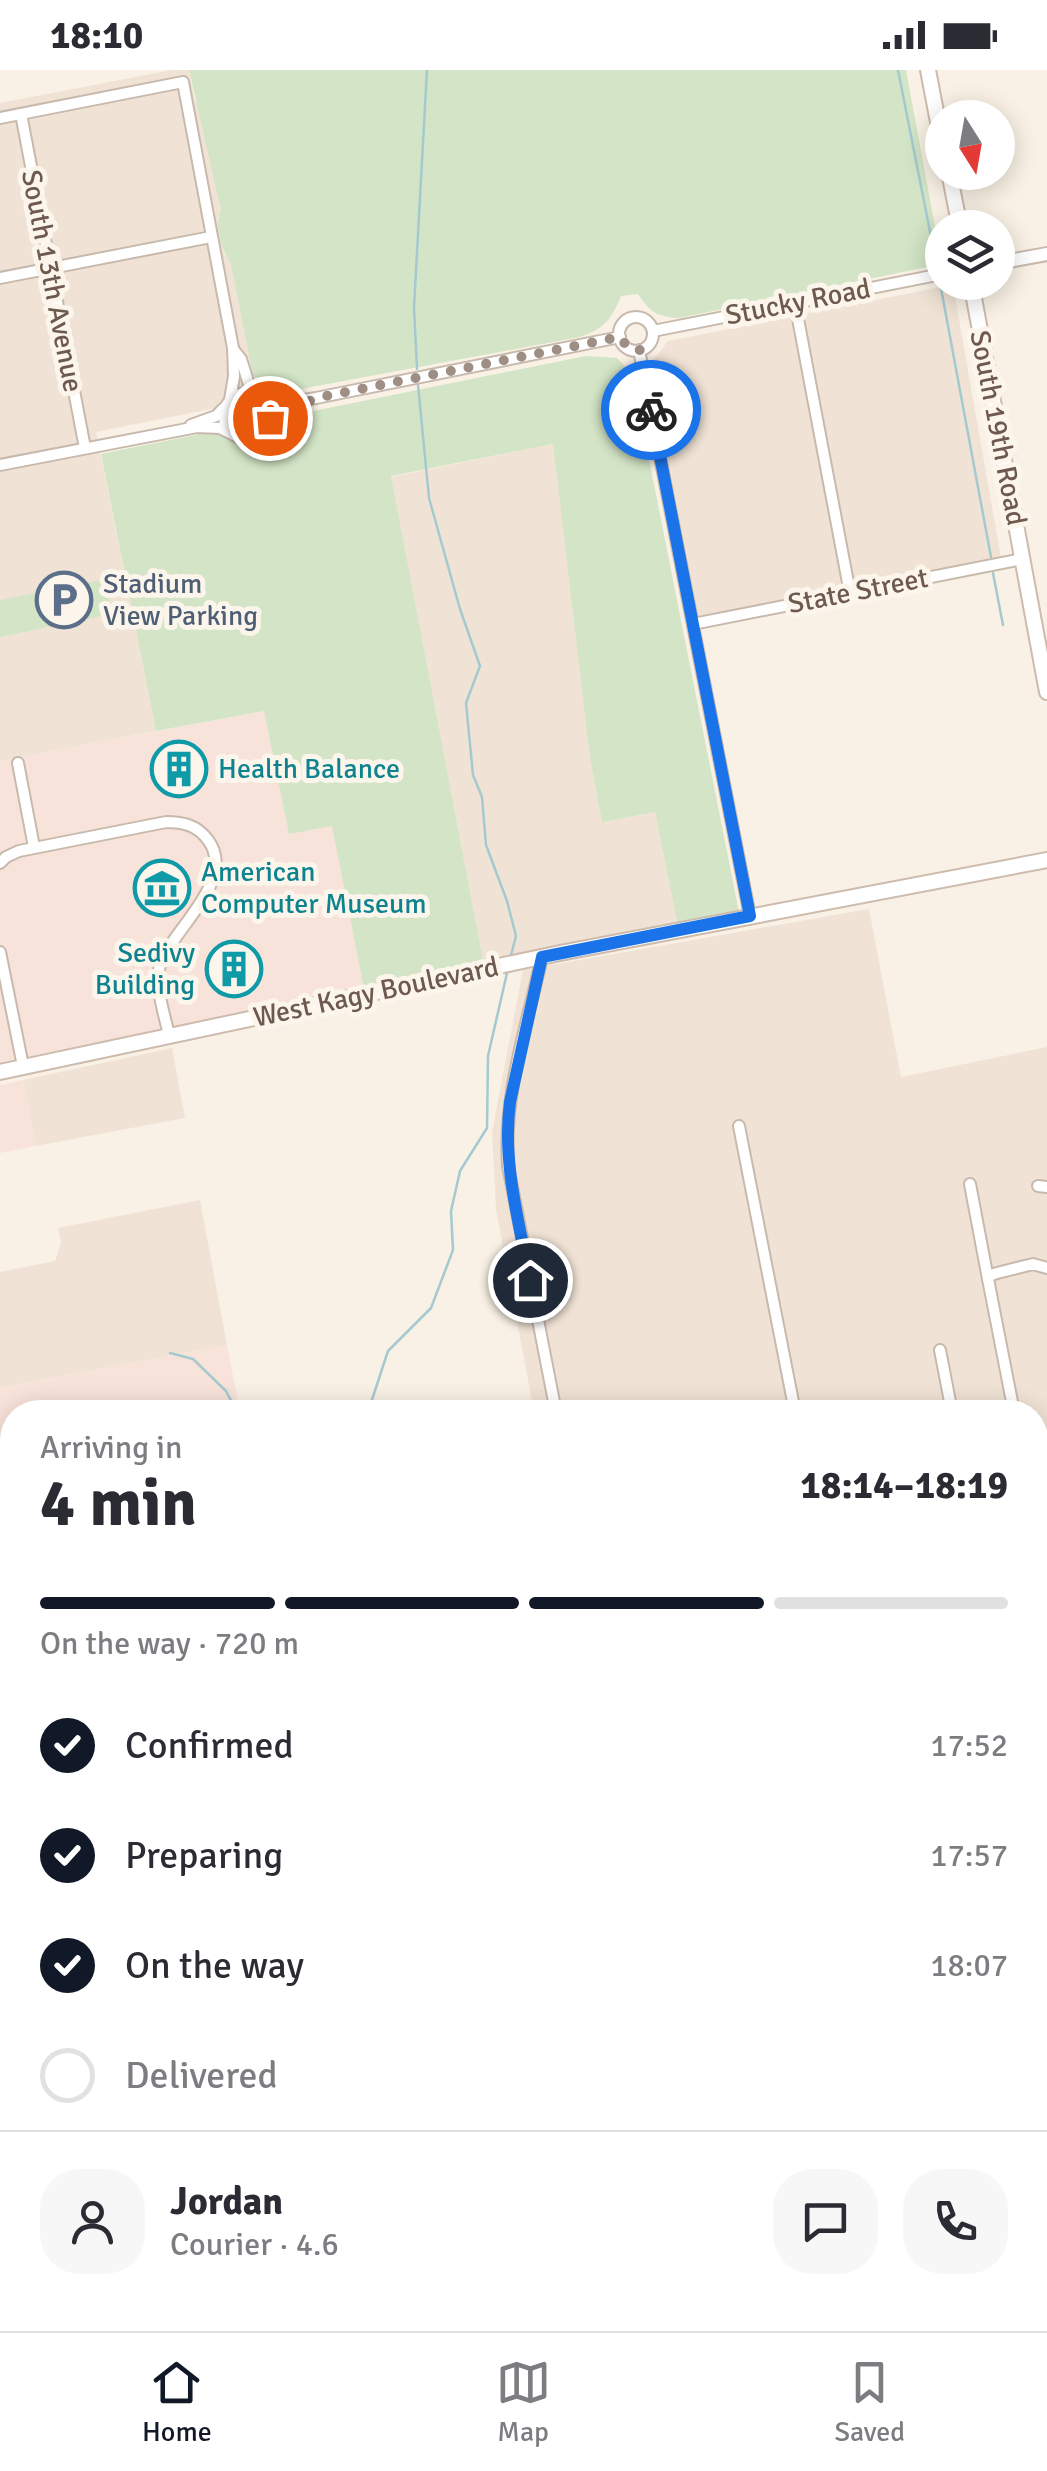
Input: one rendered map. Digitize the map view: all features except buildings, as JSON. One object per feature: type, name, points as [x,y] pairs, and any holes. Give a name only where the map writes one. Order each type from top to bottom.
[{"type":"main road","points":[[928,70],[934,100]]},
{"type":"main road","name":"South 19th Road","points":[[974,300],[1047,692]]},
{"type":"main road","name":"West Kagy Boulevard","points":[[0,1072],[542,957],[1047,860]]},
{"type":"street","points":[[0,118],[182,82],[233,348],[234,376],[224,420],[234,436]]},
{"type":"street","name":"South 13th Avenue","points":[[21,114],[84,448]]},
{"type":"street","points":[[0,278],[211,236]]},
{"type":"street","points":[[1015,260],[1047,254]]},
{"type":"street","name":"Stucky Road","points":[[256,396],[282,404],[316,398],[620,337],[622,325],[631,318],[648,321],[653,331],[925,277]]},
{"type":"street","points":[[796,303],[850,593]]},
{"type":"street","points":[[620,337],[628,348],[640,350],[651,342],[653,331]]},
{"type":"street","points":[[0,465],[181,430],[220,428],[245,439],[257,437],[269,424],[270,412],[256,396],[233,348]]},
{"type":"street","points":[[640,350],[750,916]]},
{"type":"street","points":[[181,430],[216,416],[242,394],[256,396]]},
{"type":"street","name":"Stucky Road","points":[[269,424],[288,409],[316,398]]},
{"type":"street","name":"State Street","points":[[693,624],[1022,559]]},
{"type":"street","points":[[18,763],[34,847]]},
{"type":"street","points":[[0,863],[12,853],[34,847],[166,822],[188,824],[206,836],[216,864],[211,884],[166,952],[158,973],[168,1036]]},
{"type":"street","points":[[0,952],[23,1066]]},
{"type":"street","points":[[542,957],[510,1102],[506,1145],[554,1400]]},
{"type":"street","points":[[739,1126],[793,1400]]},
{"type":"street","points":[[970,1184],[1012,1400]]},
{"type":"street","points":[[988,1279],[997,1272],[1033,1264],[1047,1268]]},
{"type":"street","points":[[940,1350],[950,1400]]},
{"type":"shaded area","points":[[189,70],[195,101],[202,112],[221,210],[218,218],[224,254],[231,263],[253,376],[216,408],[96,432],[156,731],[0,761],[0,103]]},
{"type":"shaded area","points":[[925,290],[925,300],[956,300],[1003,569],[701,628],[654,399],[652,362],[668,341]]},
{"type":"shaded area","points":[[553,444],[590,759],[602,822],[655,812],[678,926],[484,965],[391,477]]},
{"type":"shaded area","points":[[264,711],[289,833],[332,825],[364,989],[0,1062],[0,761]]},
{"type":"shaded area","points":[[869,909],[901,1077],[1047,1047],[1047,1400],[532,1400],[496,1209],[492,1132],[523,970]]},
{"type":"shaded area","points":[[172,1048],[185,1118],[36,1146],[23,1080]]},
{"type":"shaded area","points":[[23,1080],[36,1146],[0,1153],[0,1085]]},
{"type":"shaded area","points":[[200,1200],[227,1345],[0,1388],[0,1272],[55,1261],[61,1243],[58,1228]]},
{"type":"shaded area","points":[[227,1345],[238,1400],[0,1400],[0,1388]]},
{"type":"green space","points":[[189,70],[906,70],[925,190],[928,190],[932,210],[925,210],[925,267],[679,318],[655,312],[638,294],[621,296],[606,322],[580,337],[290,391],[253,376],[231,264],[220,238],[221,210]]},
{"type":"green space","points":[[586,356],[617,358],[632,374],[739,912],[678,926],[655,812],[602,822],[590,759],[553,444],[391,476],[484,965],[364,989],[332,826],[289,834],[264,711],[156,731],[101,454]]},
{"type":"green space","points":[[105,579],[112,614],[0,637],[0,600]]},
{"type":"waterway","points":[[417,369],[414,307],[427,70]]},
{"type":"waterway","points":[[898,70],[926,210]]},
{"type":"waterway","points":[[943,300],[991,557]]},
{"type":"waterway","points":[[418,385],[429,498],[480,666],[466,703],[473,775],[482,797],[486,845],[516,936],[511,955]]},
{"type":"waterway","points":[[993,573],[1003,625]]},
{"type":"waterway","points":[[372,1400],[388,1351],[431,1308],[453,1250],[451,1211],[460,1171],[487,1128],[488,1056],[507,973]]},
{"type":"waterway","points":[[170,1353],[193,1359],[231,1400]]},
{"type":"way so far","points":[[270,418],[269,424],[288,409],[316,398],[620,337],[628,348],[640,350],[651,410]]},
{"type":"place","name":"Stadium View Parking","points":[[64,600]]},
{"type":"place","name":"Health Balance","points":[[179,769]]},
{"type":"place","name":"American Computer Museum","points":[[162,888]]},
{"type":"place","name":"Sedivy Building","points":[[234,969]]},
{"type":"route","points":[[530,1280],[508,1166],[506,1127],[542,957],[750,916],[651,410]]}]
